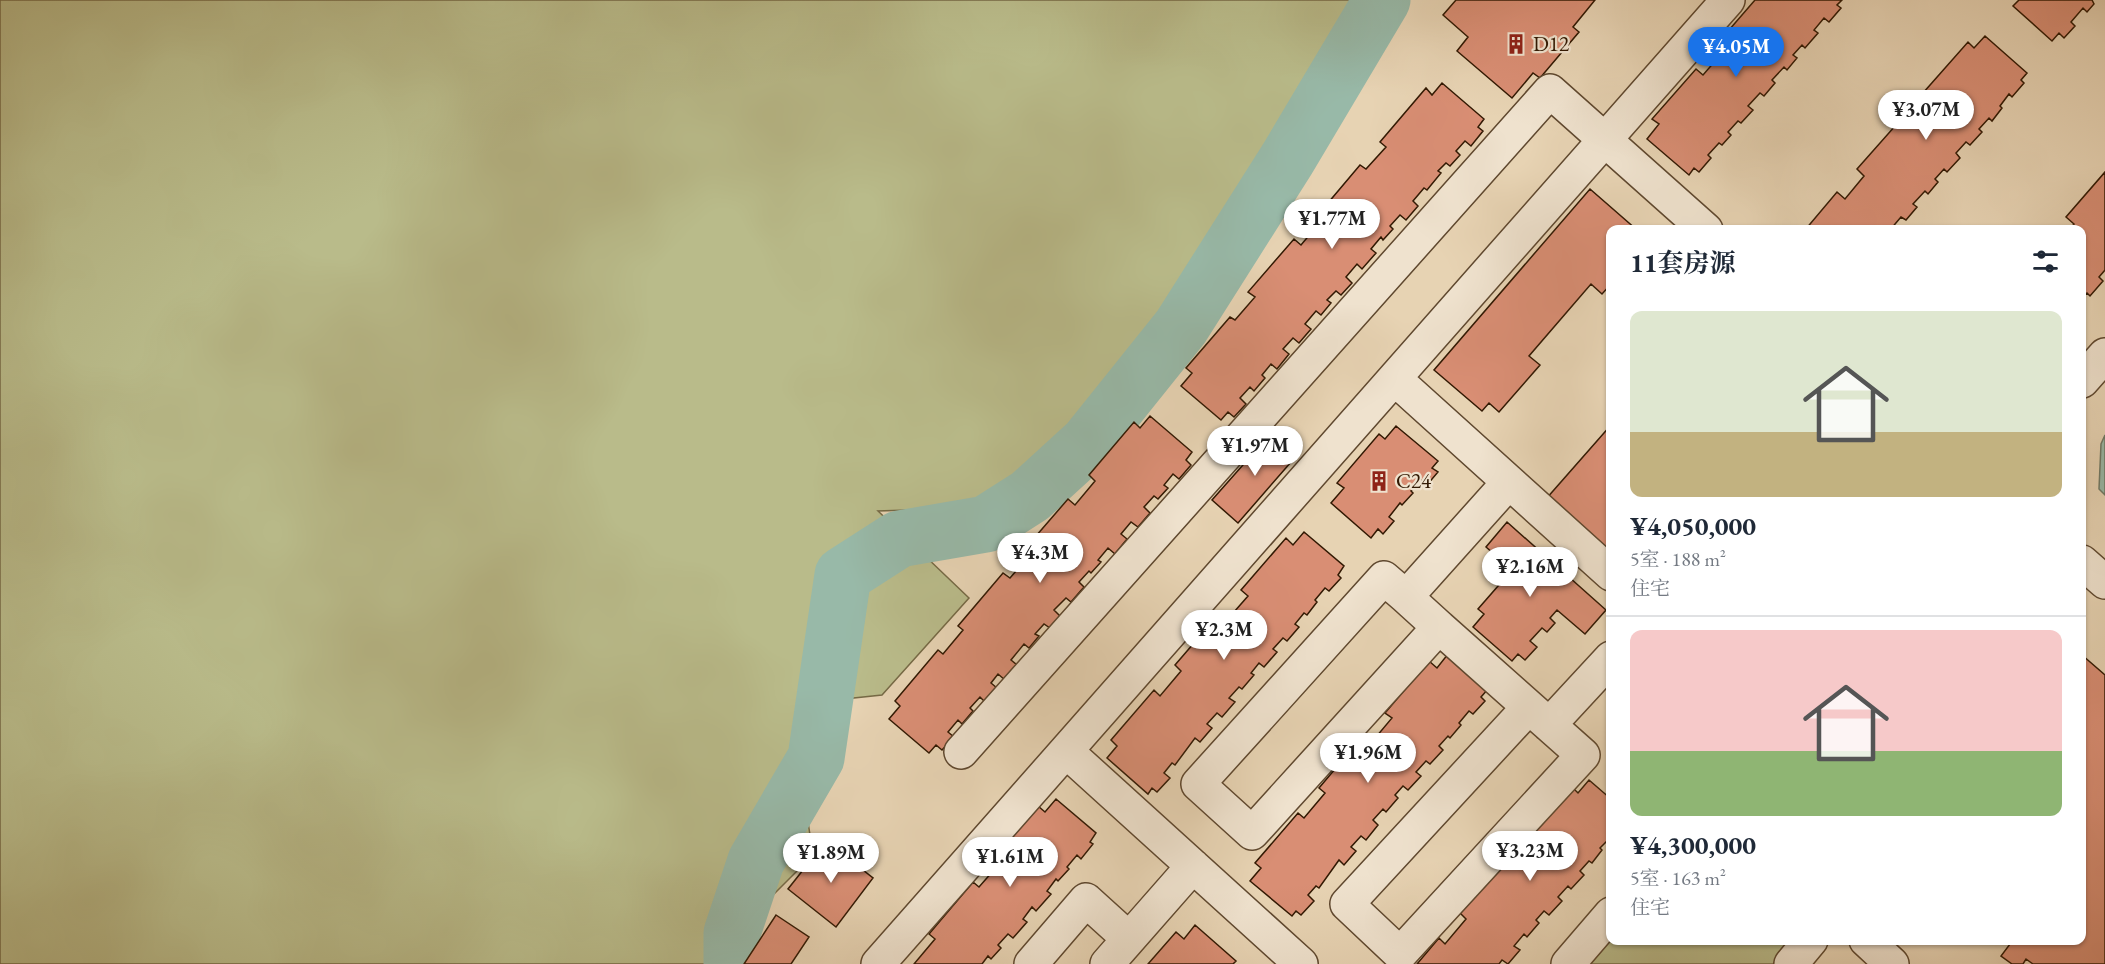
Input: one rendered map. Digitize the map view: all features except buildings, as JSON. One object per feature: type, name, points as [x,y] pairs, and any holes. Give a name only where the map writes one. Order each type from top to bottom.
[{"type":"lane","points":[[878,964],[1728,0]]},
{"type":"lane","points":[[961,752],[1550,91],[1700,225]]},
{"type":"lane","points":[[2086,376],[2105,355]]},
{"type":"lane","points":[[1395,379],[1606,569]]},
{"type":"lane","points":[[1406,597],[1509,482]]},
{"type":"lane","points":[[2086,565],[2105,582]]},
{"type":"lane","points":[[1439,627],[1252,833],[1198,784],[1384,578],[1406,597],[1439,627],[1539,716],[1583,755],[1400,954],[1347,904],[1539,716],[1606,662]]},
{"type":"lane","points":[[1066,751],[1302,964]]},
{"type":"lane","points":[[1107,964],[1194,866]]},
{"type":"lane","points":[[1031,964],[1086,900],[1129,939]]},
{"type":"lane","points":[[1568,964],[1606,920]]},
{"type":"lane","points":[[1791,964],[1807,945]]},
{"type":"lane","points":[[1871,945],[1892,964]]},
{"type":"green space","points":[[0,0],[1362,0],[1146,343],[1032,476],[975,508],[878,511],[969,598],[882,695],[835,700],[807,815],[813,855],[704,964],[0,964]]},
{"type":"green space","points":[[1606,927],[1606,945],[1790,945],[1773,964],[1573,964]]},
{"type":"shaded area","points":[[2105,435],[2105,495],[2099,489],[2101,444]]},
{"type":"waterway","points":[[732,964],[732,933],[756,861],[816,758],[843,575],[899,539],[986,524],[1030,496],[1088,443],[1181,327],[1288,158],[1382,0]]},
{"type":"place","name":"D12","points":[[1516,44]]},
{"type":"place","name":"C24","points":[[1379,481]]}]
